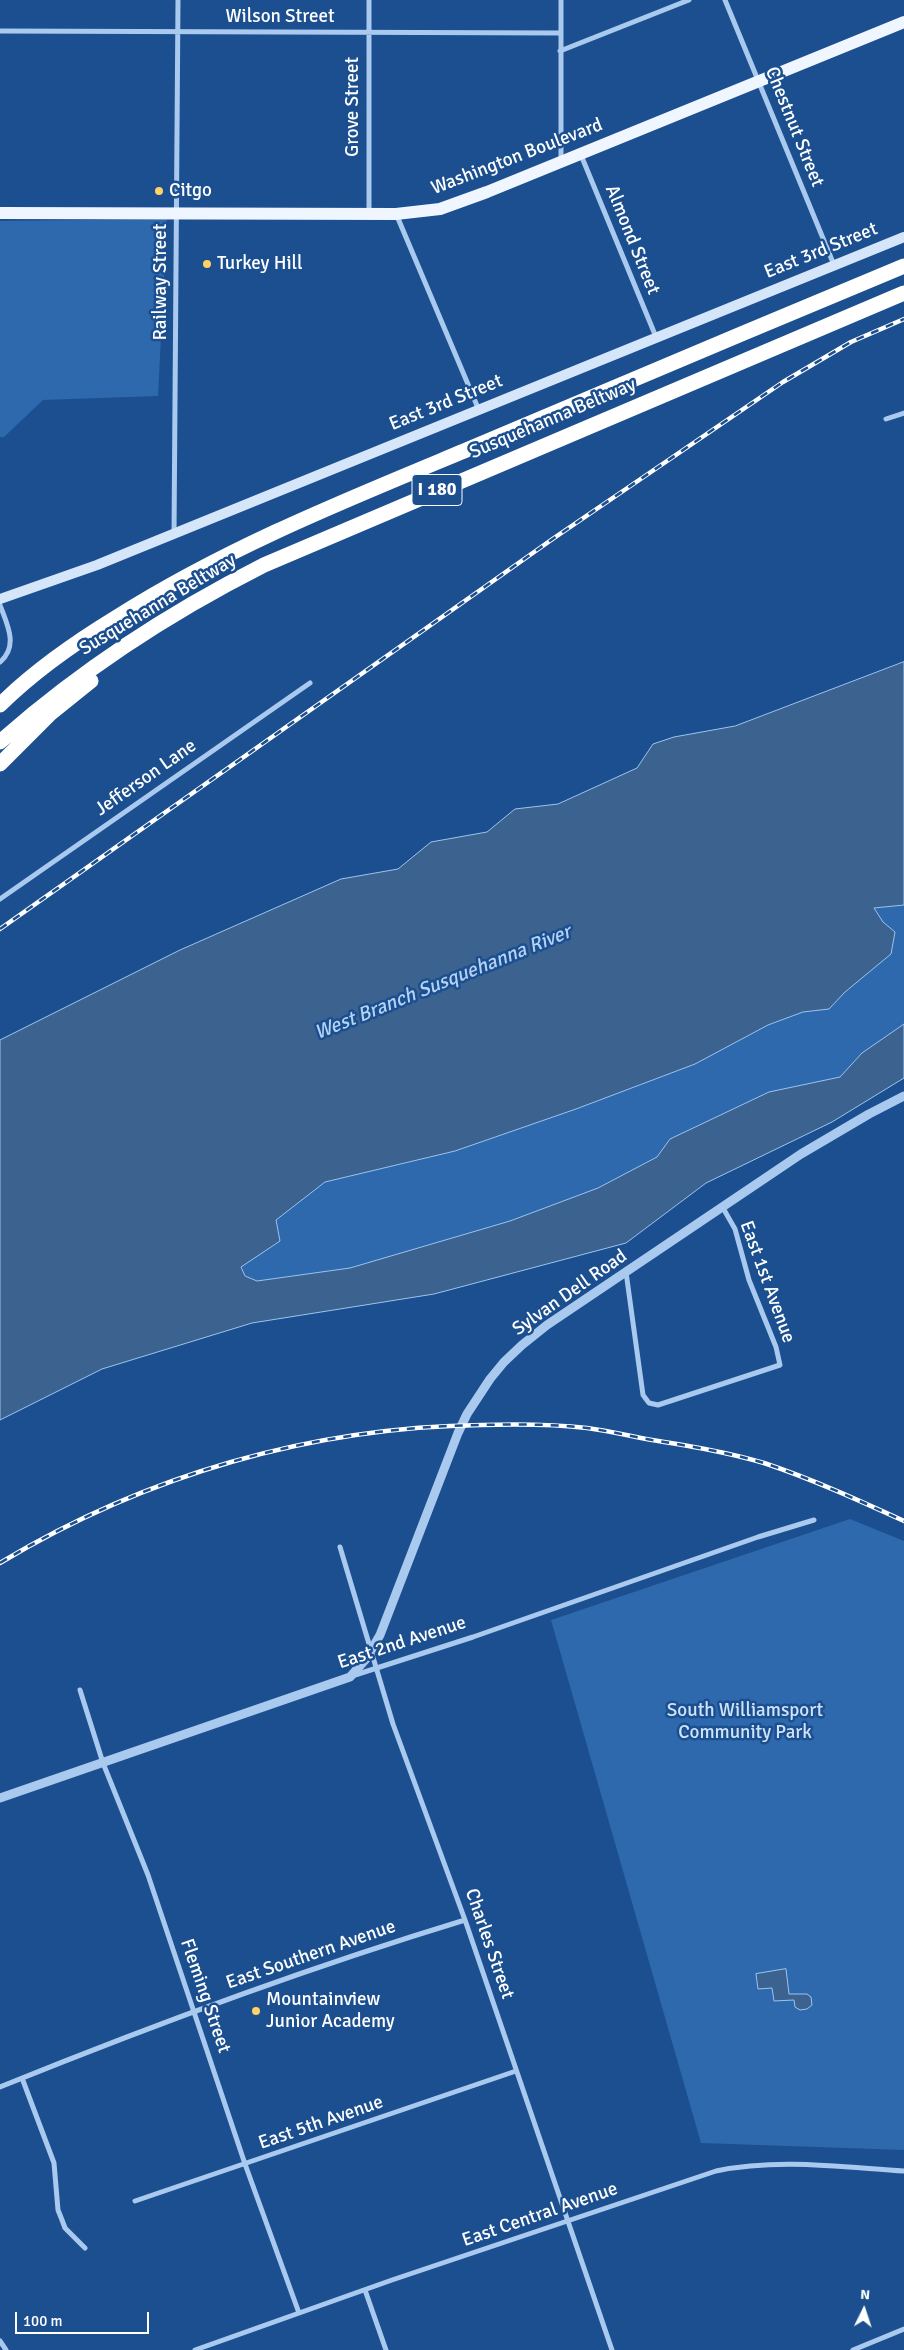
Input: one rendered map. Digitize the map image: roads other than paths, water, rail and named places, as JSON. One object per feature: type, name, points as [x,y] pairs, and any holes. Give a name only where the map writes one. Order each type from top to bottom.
[{"type":"highway","name":"Susquehanna Beltway","points":[[0,705],[59,656],[142,601],[188,575],[288,525],[904,266]]},
{"type":"highway","name":"Susquehanna Beltway","points":[[0,742],[56,695],[118,650],[224,585],[338,531],[904,292]]},
{"type":"highway","points":[[0,764],[50,714],[94,678],[224,585]]},
{"type":"highway","points":[[0,701],[15,691]]},
{"type":"main road","name":"Washington Boulevard","points":[[0,213],[396,214],[440,208],[454,205],[904,22]]},
{"type":"main road","name":"East 3rd Street","points":[[0,599],[73,575],[478,408],[904,237]]},
{"type":"street","name":"Railway Street","points":[[174,534],[178,0]]},
{"type":"street","name":"Grove Street","points":[[369,0],[369,214]]},
{"type":"street","points":[[560,0],[561,161]]},
{"type":"street","points":[[560,50],[689,0]]},
{"type":"street","name":"Chestnut Street","points":[[725,0],[834,265]]},
{"type":"street","name":"Wilson Street","points":[[0,31],[560,33]]},
{"type":"street","name":"Almond Street","points":[[580,154],[656,337]]},
{"type":"street","points":[[396,214],[478,408]]},
{"type":"street","points":[[886,419],[904,413]]},
{"type":"street","points":[[0,605],[10,632],[10,648],[0,662]]},
{"type":"street","name":"Jefferson Lane","points":[[0,899],[310,683]]},
{"type":"street","name":"Sylvan Dell Road","points":[[350,1677],[372,1650],[390,1613],[458,1433],[467,1414],[490,1379],[522,1344],[626,1272],[834,1134],[904,1096]]},
{"type":"street","name":"East 1st Avenue","points":[[626,1272],[643,1394],[653,1405],[780,1365],[776,1347],[749,1280],[735,1229],[723,1208]]},
{"type":"street","name":"East 2nd Avenue","points":[[0,1798],[758,1537],[814,1520]]},
{"type":"street","name":"Charles Street","points":[[340,1547],[372,1650],[376,1669],[427,1820],[465,1920],[612,2350]]},
{"type":"street","name":"Fleming Street","points":[[80,1690],[103,1763],[148,1875],[195,2010],[245,2164],[298,2313]]},
{"type":"street","name":"East Southern Avenue","points":[[0,2087],[118,2038],[195,2010],[395,1941],[465,1920]]},
{"type":"street","name":"East 5th Avenue","points":[[135,2201],[516,2071]]},
{"type":"street","points":[[22,2078],[54,2163],[58,2210],[65,2228],[85,2248]]},
{"type":"street","name":"East Central Avenue","points":[[195,2350],[298,2313],[716,2171],[740,2166],[802,2164],[904,2172]]},
{"type":"street","points":[[365,2290],[386,2350]]},
{"type":"street","points":[[853,2350],[904,2329]]},
{"type":"street","points":[[0,2341],[6,2350]]},
{"type":"water","name":"West Branch Susquehanna River","points":[[904,662],[904,905],[874,908],[883,922],[895,932],[891,954],[845,992],[829,1009],[803,1012],[768,1025],[695,1064],[576,1109],[455,1151],[325,1182],[276,1220],[280,1241],[241,1267],[245,1276],[257,1281],[350,1268],[510,1221],[598,1188],[657,1157],[670,1139],[769,1092],[840,1077],[862,1053],[904,1024],[904,1078],[832,1122],[706,1183],[626,1243],[434,1294],[252,1323],[102,1369],[0,1420],[0,1040],[180,950],[341,879],[398,869],[431,842],[487,832],[515,809],[558,804],[637,768],[653,744],[674,737],[735,726]]},
{"type":"water","points":[[786,1969],[789,1994],[807,1994],[811,1997],[812,2005],[807,2009],[800,2010],[795,2007],[794,2000],[774,2001],[772,1988],[758,1989],[756,1974]]},
{"type":"railway","points":[[0,929],[554,538],[783,382],[851,342],[904,319]]},
{"type":"railway","points":[[0,1563],[56,1532],[113,1505],[172,1481],[232,1462],[293,1446],[356,1435],[418,1428],[482,1425],[548,1425],[587,1428],[750,1459],[782,1469],[835,1490],[904,1521]]},
{"type":"place","name":"Citgo","points":[[159,191]]},
{"type":"place","name":"Turkey Hill","points":[[207,264]]},
{"type":"place","name":"Mountainview Junior Academy","points":[[256,2011]]},
{"type":"park label","name":"South Williamsport Community Park","points":[[745,1722]]}]
